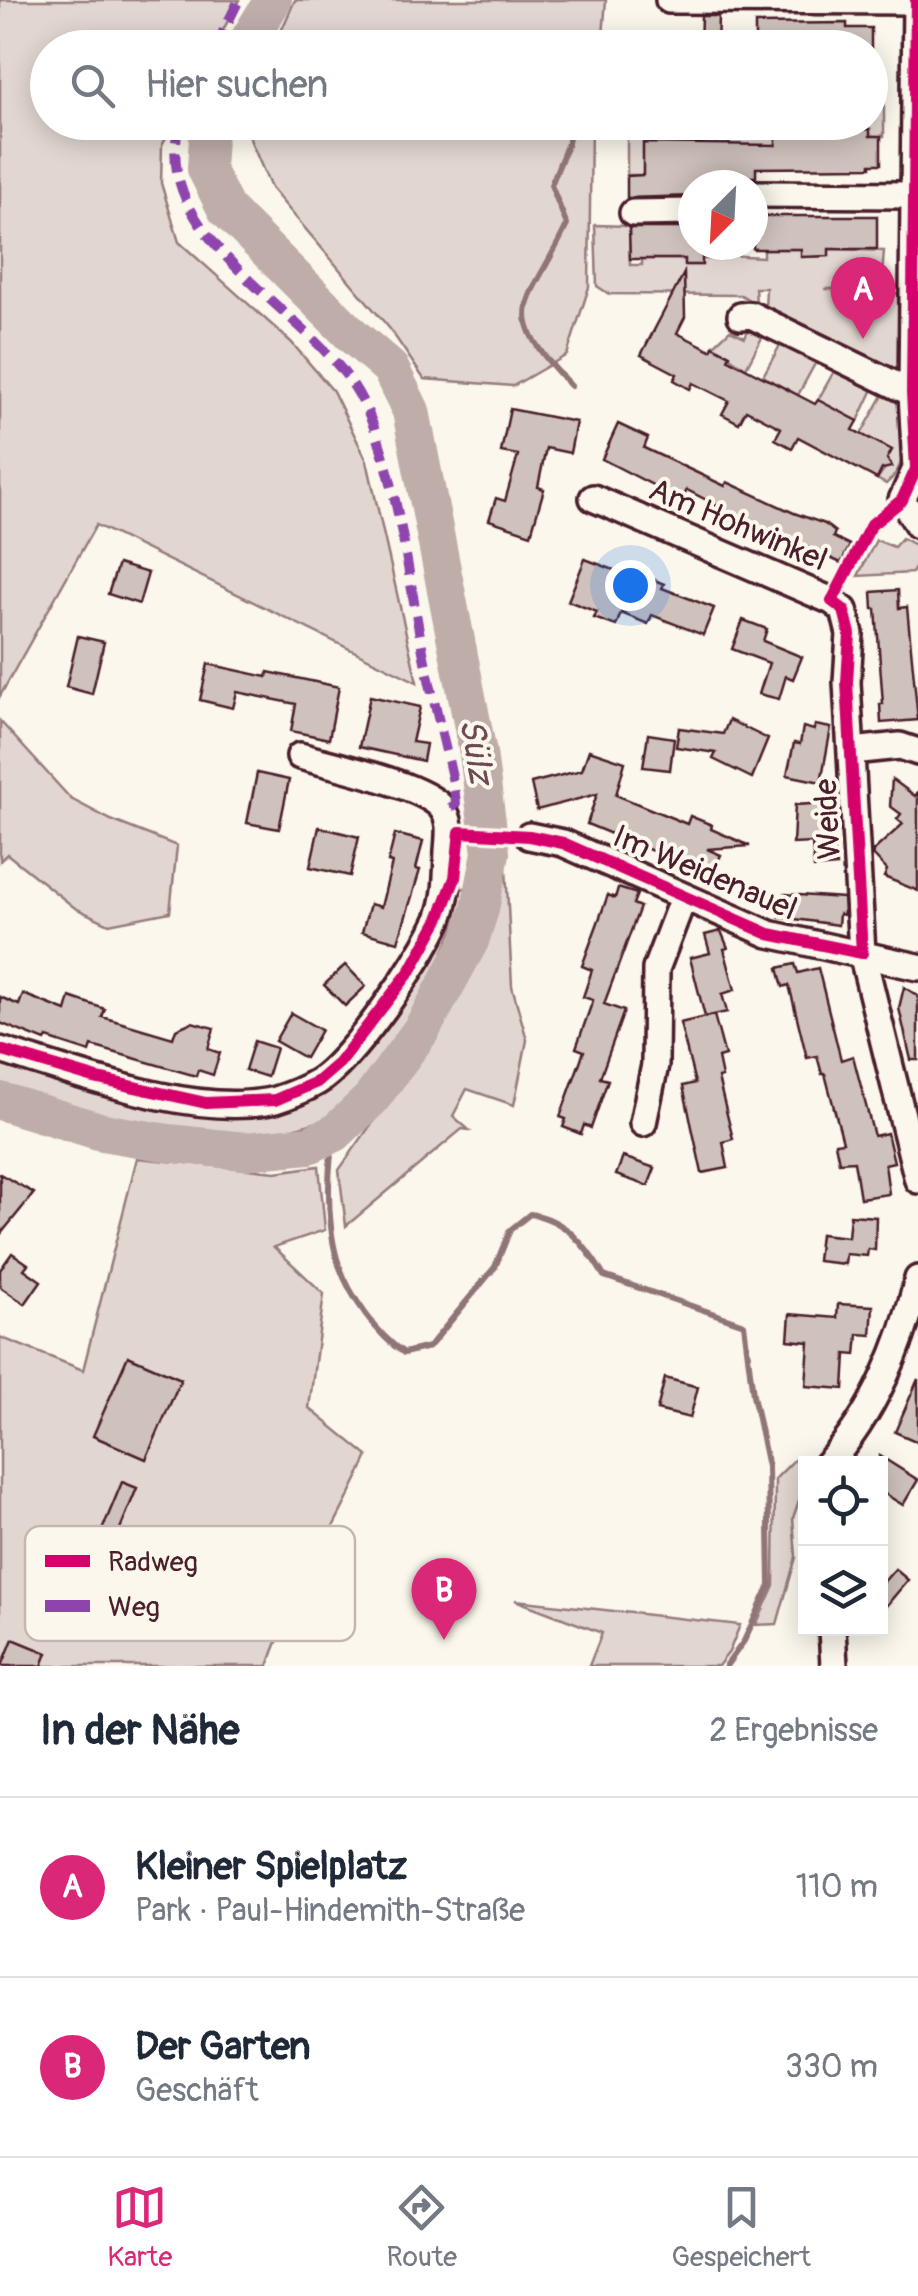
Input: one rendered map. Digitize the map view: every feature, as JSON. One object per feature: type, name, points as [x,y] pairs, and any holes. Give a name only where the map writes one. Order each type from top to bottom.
[{"type":"street","points":[[669,0],[916,1],[912,196],[916,470],[902,500],[918,525]]},
{"type":"street","points":[[768,194],[912,196]]},
{"type":"street","points":[[633,213],[678,212]]},
{"type":"street","points":[[740,316],[751,315],[912,393]]},
{"type":"street","name":"Am Hohwinkel","points":[[593,498],[832,600],[844,610],[850,634],[847,682]]},
{"type":"street","name":"Weide","points":[[847,682],[862,953],[918,1180]]},
{"type":"street","points":[[852,751],[900,746],[918,752]]},
{"type":"street","points":[[0,1050],[94,1078],[206,1103],[275,1100],[317,1082],[339,1064],[412,970],[439,919],[446,896],[449,820],[439,804],[410,788],[300,756]]},
{"type":"street","name":"Im Weidenauel","points":[[529,836],[563,843],[769,934],[918,967]]},
{"type":"street","name":"Im Weidenauel","points":[[643,1123],[655,1065],[656,969],[683,898]]},
{"type":"street","points":[[835,1456],[852,1439],[865,1413],[906,1324],[918,1278]]},
{"type":"street","points":[[832,1636],[834,1666]]},
{"type":"shaded area","points":[[0,0],[239,0],[223,30],[30,30],[30,140],[165,140],[161,183],[179,242],[291,342],[333,391],[367,461],[417,682],[96,525],[0,696]]},
{"type":"shaded area","points":[[295,0],[606,0],[603,30],[282,30]]},
{"type":"shaded area","points":[[250,140],[591,140],[589,287],[567,355],[513,386],[424,379],[390,329],[271,188]]},
{"type":"shaded area","points":[[627,140],[717,140],[717,170],[701,170],[701,144],[644,143],[643,175],[627,175]]},
{"type":"shaded area","points":[[728,140],[776,140],[776,146],[728,145]]},
{"type":"shaded area","points":[[595,225],[629,226],[630,265],[642,265],[642,259],[678,259],[685,260],[685,265],[701,265],[702,260],[768,260],[768,249],[801,249],[802,257],[828,256],[829,249],[884,251],[881,288],[825,289],[881,290],[904,295],[902,367],[896,372],[765,310],[766,288],[755,288],[756,304],[741,295],[609,294],[597,286]]},
{"type":"shaded area","points":[[751,323],[766,330],[746,368],[713,346],[730,330],[745,337]]},
{"type":"shaded area","points":[[783,340],[818,358],[798,395],[763,376]]},
{"type":"shaded area","points":[[837,366],[875,385],[858,421],[818,400]]},
{"type":"shaded area","points":[[885,392],[901,401],[904,435],[899,466],[886,484],[877,479],[889,463],[892,450],[870,438],[864,450],[855,445]]},
{"type":"shaded area","points":[[902,538],[918,547],[918,563],[912,573],[858,576],[876,540],[894,547]]},
{"type":"shaded area","points":[[0,721],[71,799],[177,846],[170,912],[109,924],[75,908],[7,854],[0,861]]},
{"type":"shaded area","points":[[506,867],[512,986],[527,1040],[514,1105],[467,1089],[453,1116],[469,1130],[462,1129],[346,1226],[339,1170],[437,1031],[481,954],[493,875]]},
{"type":"shaded area","points":[[471,885],[448,942],[396,1040],[356,1095],[330,1119],[269,1133],[191,1133],[113,1117],[0,1083],[0,1060],[166,1108],[322,1089],[458,891]]},
{"type":"shaded area","points":[[137,1158],[276,1172],[319,1166],[325,1230],[274,1247],[324,1294],[309,1408],[368,1456],[334,1526],[25,1526],[25,1641],[278,1641],[268,1666],[0,1666],[0,1337],[83,1370]]},
{"type":"shaded area","points":[[795,1459],[796,1557],[777,1624],[756,1625],[774,1585],[775,1479]]},
{"type":"shaded area","points":[[515,1600],[740,1625],[729,1652],[718,1666],[589,1666],[602,1633]]},
{"type":"building","points":[[701,16],[718,16],[718,30],[701,30]]},
{"type":"building","points":[[847,23],[847,28],[871,30],[755,30],[755,24]]},
{"type":"building","points":[[776,140],[881,140],[881,164],[678,170],[678,196],[627,198],[627,176],[643,175],[643,143],[776,145]]},
{"type":"building","points":[[768,216],[877,216],[877,249],[829,249],[829,256],[801,257],[801,249],[768,249]]},
{"type":"building","points":[[629,228],[678,228],[678,259],[630,259]]},
{"type":"building","points":[[685,260],[702,260],[702,265],[685,265]]},
{"type":"building","points":[[684,273],[685,317],[677,333],[711,350],[713,346],[730,355],[728,359],[815,404],[818,400],[858,421],[853,430],[892,450],[887,459],[892,467],[882,469],[877,479],[798,437],[792,448],[775,439],[781,428],[746,410],[739,423],[722,414],[729,401],[693,383],[690,389],[674,380],[677,374],[641,355]]},
{"type":"building","points":[[510,409],[576,422],[570,453],[546,448],[538,487],[544,489],[531,534],[489,520],[496,498],[505,501],[518,455],[501,452]]},
{"type":"building","points":[[618,424],[648,438],[644,448],[725,486],[727,482],[825,524],[835,532],[833,537],[850,545],[841,563],[769,530],[767,536],[713,511],[716,505],[687,490],[682,500],[602,459]]},
{"type":"building","points":[[585,559],[638,579],[640,574],[664,584],[662,588],[714,608],[703,635],[652,615],[648,624],[621,613],[616,626],[594,618],[597,612],[568,601]]},
{"type":"building","points":[[118,564],[148,573],[139,604],[108,594]]},
{"type":"building","points":[[898,590],[899,608],[907,607],[918,720],[881,723],[883,704],[872,592]]},
{"type":"building","points":[[743,620],[767,629],[763,641],[802,657],[793,679],[786,676],[779,699],[759,694],[769,663],[732,649]]},
{"type":"building","points":[[78,636],[104,642],[92,694],[66,687]]},
{"type":"building","points":[[208,664],[339,687],[329,739],[291,731],[296,704],[237,692],[233,708],[200,700]]},
{"type":"building","points":[[370,696],[420,707],[412,742],[426,744],[423,761],[359,747]]},
{"type":"building","points":[[729,720],[768,739],[752,778],[713,759],[716,753],[676,747],[679,728],[723,734]]},
{"type":"building","points":[[815,725],[831,728],[821,782],[787,775],[794,743],[800,744],[803,727],[814,730]]},
{"type":"building","points":[[648,734],[674,738],[670,770],[643,767]]},
{"type":"building","points":[[589,750],[625,762],[616,795],[687,824],[690,816],[750,846],[707,849],[721,855],[714,870],[657,846],[655,852],[587,824],[597,794],[537,810],[531,783],[582,770]]},
{"type":"building","points":[[257,773],[289,780],[279,829],[247,823]]},
{"type":"building","points":[[892,779],[915,796],[918,792],[918,891],[884,877],[887,870],[873,855],[903,824],[897,819],[901,814],[890,806]]},
{"type":"building","points":[[827,803],[836,866],[814,868],[812,843],[793,844],[795,805]]},
{"type":"building","points":[[319,827],[359,837],[350,876],[310,867]]},
{"type":"building","points":[[395,834],[423,841],[416,869],[420,870],[398,942],[362,932],[370,904],[381,907]]},
{"type":"building","points":[[618,888],[637,894],[633,904],[640,907],[604,1004],[624,1011],[600,1078],[608,1080],[591,1128],[584,1125],[581,1134],[563,1127],[566,1119],[560,1117],[584,1051],[576,1048],[593,1000],[583,997],[592,970],[582,966],[608,895],[615,898]]},
{"type":"building","points":[[784,894],[843,898],[844,915],[839,914],[838,925],[780,917]]},
{"type":"building","points":[[721,931],[735,990],[722,994],[727,1012],[705,1017],[690,958],[710,953],[705,935]]},
{"type":"building","points":[[795,964],[798,973],[818,968],[841,1060],[853,1056],[874,1136],[887,1133],[894,1162],[885,1164],[889,1194],[860,1198],[854,1161],[839,1162],[835,1143],[843,1142],[825,1074],[817,1056],[807,1058],[789,985],[783,987],[778,968]]},
{"type":"building","points":[[345,965],[366,986],[345,1006],[324,985]]},
{"type":"building","points":[[904,987],[918,996],[918,1060],[911,1060],[899,1008]]},
{"type":"building","points":[[23,994],[66,1011],[70,997],[105,1009],[102,1017],[173,1038],[176,1029],[192,1022],[214,1028],[208,1049],[220,1053],[213,1075],[198,1070],[196,1076],[92,1046],[90,1052],[47,1038],[45,1041],[0,1023],[0,997],[19,1005]]},
{"type":"building","points":[[291,1013],[321,1030],[305,1058],[275,1041]]},
{"type":"building","points":[[714,1015],[725,1056],[718,1058],[722,1077],[718,1078],[733,1139],[723,1142],[728,1168],[702,1173],[683,1086],[695,1083],[680,1023]]},
{"type":"building","points":[[254,1041],[276,1048],[267,1077],[245,1070]]},
{"type":"building","points":[[623,1157],[655,1168],[648,1186],[616,1175]]},
{"type":"building","points":[[0,1174],[34,1193],[0,1235]]},
{"type":"building","points":[[850,1215],[876,1217],[875,1250],[868,1249],[867,1256],[846,1254],[845,1264],[817,1261],[820,1234],[848,1237]]},
{"type":"building","points":[[12,1253],[28,1264],[24,1269],[41,1281],[25,1304],[0,1287],[0,1270]]},
{"type":"building","points":[[838,1304],[873,1306],[871,1335],[858,1334],[856,1355],[846,1354],[844,1389],[806,1386],[809,1342],[788,1340],[790,1314],[837,1318]]},
{"type":"building","points":[[128,1356],[181,1379],[146,1459],[93,1436]]},
{"type":"building","points":[[665,1378],[698,1387],[690,1418],[657,1410]]},
{"type":"building","points":[[918,1379],[918,1442],[895,1432]]},
{"type":"building","points":[[888,1461],[918,1480],[903,1505],[888,1496]]},
{"type":"building","points":[[122,1482],[137,1488],[121,1526],[104,1526]]},
{"type":"building","points":[[895,1569],[908,1580],[888,1604],[888,1577]]},
{"type":"building","points":[[13,1639],[47,1653],[42,1666],[2,1666]]},
{"type":"waterway","name":"Sülz","points":[[255,30],[273,0]]},
{"type":"waterway","name":"Sülz","points":[[0,1101],[102,1132],[168,1143],[245,1151],[309,1145],[335,1133],[371,1099],[422,1029],[470,941],[480,909],[491,853],[478,753],[411,411],[390,368],[226,209],[206,169],[208,140]]},
{"type":"waterway","points":[[568,140],[551,185],[567,225],[532,292],[527,323],[534,340],[571,386]]},
{"type":"waterway","points":[[335,1133],[329,1199],[339,1265],[366,1314],[404,1353],[429,1347],[495,1267],[510,1230],[530,1214],[554,1222],[574,1236],[604,1276],[744,1324],[768,1467],[770,1585],[744,1641],[726,1666]]},
{"type":"marked path","points":[[224,30],[239,0]]},
{"type":"marked path","points":[[178,140],[176,162],[185,198],[206,232],[233,264],[327,353],[366,408],[397,509],[454,787],[456,803],[445,813]]},
{"type":"cycle path","points":[[0,1050],[94,1078],[206,1103],[275,1100],[317,1082],[339,1063],[411,970],[439,919],[455,878],[460,832],[529,836],[563,843],[769,934],[862,953],[847,682],[850,634],[844,610],[832,601],[871,525],[902,500],[916,469],[912,393],[916,0]]},
{"type":"place","name":"Kleiner Spielplatz","points":[[863,339]]},
{"type":"place","name":"Der Garten","points":[[444,1640]]}]
